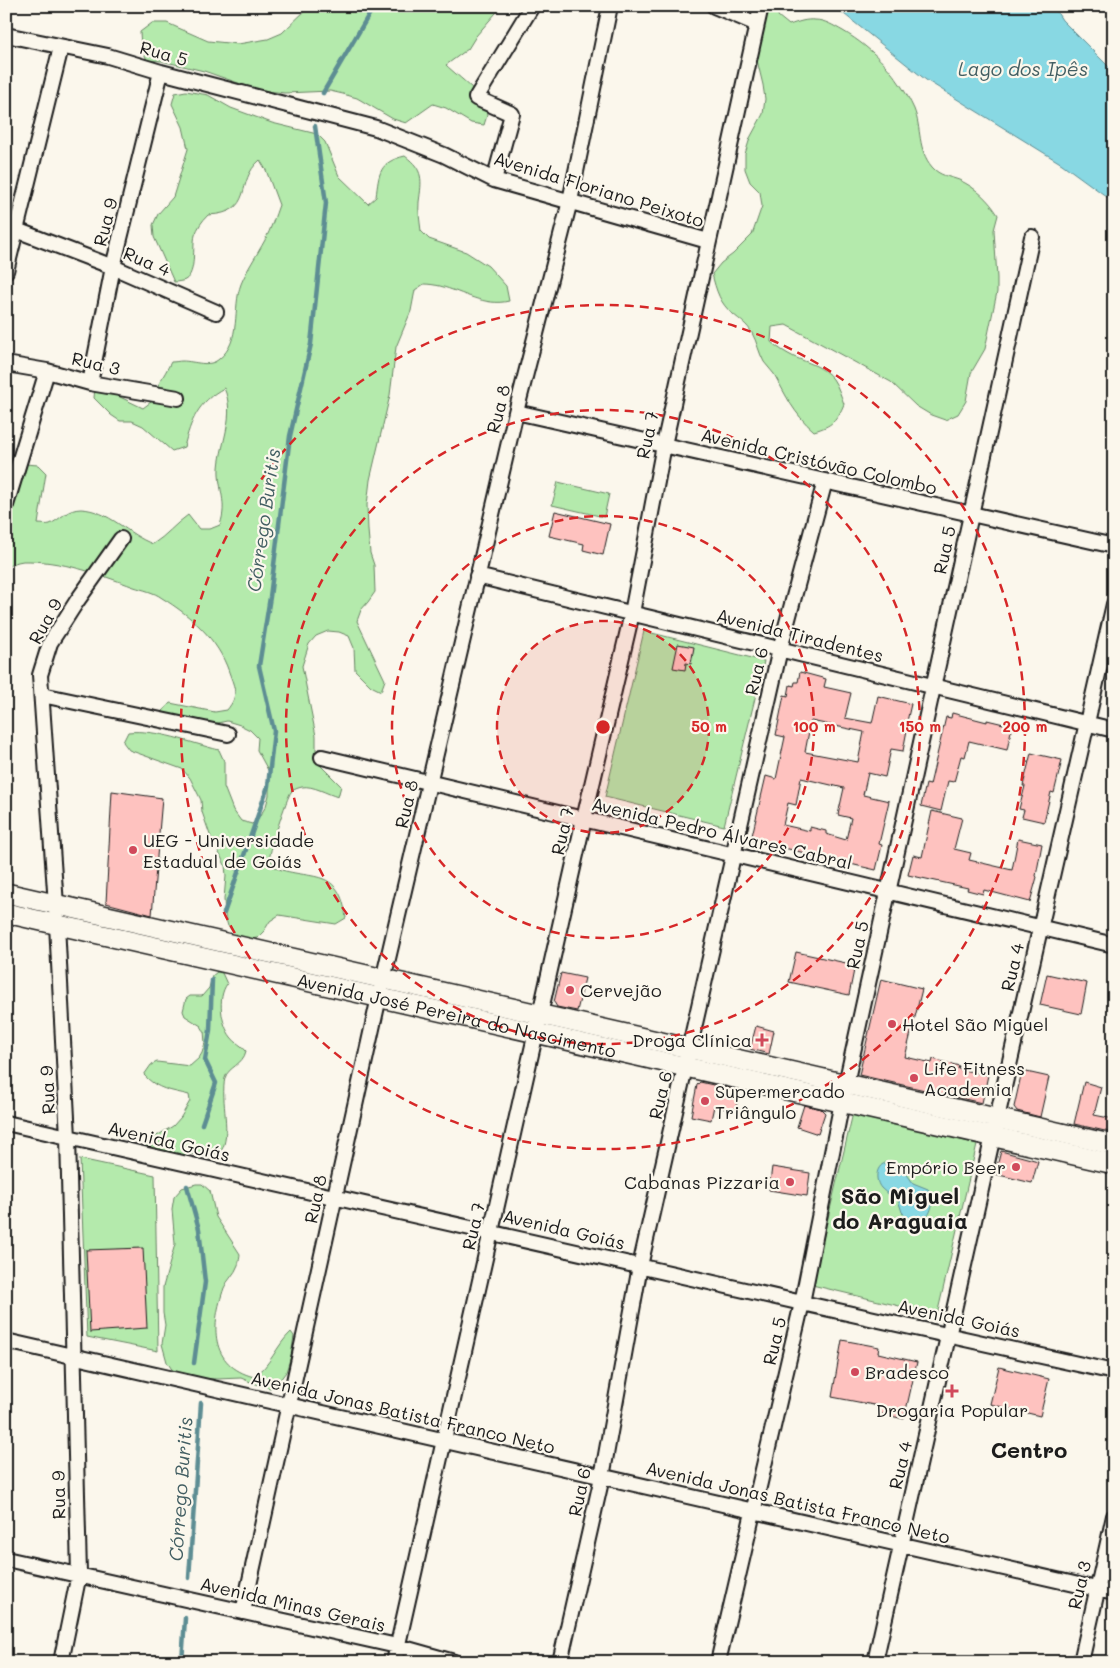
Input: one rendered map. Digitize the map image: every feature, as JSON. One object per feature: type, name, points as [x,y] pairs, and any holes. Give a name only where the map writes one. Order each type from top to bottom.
[{"type":"main road","name":"Avenida José Pereira do Nascimento","points":[[6,893],[211,940],[381,988]]},
{"type":"main road","name":"Avenida José Pereira do Nascimento","points":[[6,913],[208,959],[381,988],[995,1127],[1114,1144]]},
{"type":"main road","points":[[208,959],[211,940]]},
{"type":"main road","name":"Avenida José Pereira do Nascimento","points":[[995,1127],[1114,1164]]},
{"type":"street","points":[[494,180],[512,114],[476,98],[532,6]]},
{"type":"street","name":"Rua 8","points":[[243,1612],[381,988],[516,412],[570,201],[610,6]]},
{"type":"street","points":[[714,6],[758,24]]},
{"type":"street","name":"Rua 7","points":[[394,1662],[632,613],[664,445],[761,6]]},
{"type":"street","name":"Rua 5","points":[[6,35],[108,56],[310,112]]},
{"type":"street","points":[[6,271],[11,228],[61,47]]},
{"type":"street","name":"Rua 9","points":[[90,383],[113,267],[162,72]]},
{"type":"street","name":"Avenida Floriano Peixoto","points":[[310,112],[376,128],[444,155],[494,180],[708,242]]},
{"type":"street","name":"Rua 4","points":[[11,228],[113,267],[216,312]]},
{"type":"street","name":"Rua 5","points":[[718,1662],[802,1303],[844,1093],[1032,236]]},
{"type":"street","name":"Rua 3","points":[[6,364],[47,371],[90,383],[178,398]]},
{"type":"street","points":[[6,505],[47,371]]},
{"type":"street","name":"Avenida Cristóvão Colombo","points":[[516,412],[1114,546]]},
{"type":"street","name":"Rua 6","points":[[560,1662],[602,1477],[640,1266],[780,649],[825,481]]},
{"type":"street","name":"Rua 9","points":[[61,1662],[79,1574],[68,1137],[56,904],[40,675],[50,643],[121,539]]},
{"type":"street","name":"Avenida Tiradentes","points":[[477,576],[1114,730]]},
{"type":"street","name":"Rua 4","points":[[875,1662],[1114,604]]},
{"type":"street","points":[[42,694],[228,734]]},
{"type":"street","name":"Avenida Pedro Álvares Cabral","points":[[322,757],[1114,945]]},
{"type":"street","name":"Avenida Goiás","points":[[6,1124],[1114,1372]]},
{"type":"street","name":"Avenida Jonas Batista Franco Neto","points":[[6,1341],[1114,1593]]},
{"type":"street","name":"Rua 3","points":[[1081,1662],[1114,1516]]},
{"type":"street","name":"Avenida Minas Gerais","points":[[6,1559],[398,1646],[454,1662]]},
{"type":"green space","points":[[310,6],[502,6],[476,36],[468,49],[446,65],[478,94],[483,101],[487,113],[484,125],[471,123],[446,108],[433,104],[406,123],[393,119],[357,98],[330,91],[285,93],[258,90],[204,71],[162,61],[147,60],[141,47],[140,32],[152,23],[167,23],[208,41],[238,44],[268,39],[282,33]]},
{"type":"green space","points":[[767,6],[780,6],[778,16],[789,25],[812,20],[829,24],[854,38],[875,55],[901,85],[908,97],[916,116],[924,153],[932,167],[941,174],[959,180],[976,190],[986,199],[998,215],[994,230],[997,292],[985,349],[971,373],[966,401],[958,414],[945,420],[931,415],[916,406],[891,382],[786,325],[772,327],[771,342],[791,355],[825,371],[833,379],[839,391],[844,404],[839,415],[830,425],[814,431],[796,411],[774,374],[764,362],[750,330],[725,306],[719,296],[712,274],[721,263],[752,235],[762,206],[760,192],[750,182],[745,169],[745,154],[750,138],[763,114],[765,99],[756,56],[757,41],[763,27]]},
{"type":"green space","points":[[186,91],[208,95],[231,108],[272,123],[317,134],[325,142],[339,176],[368,204],[376,197],[378,181],[385,165],[396,158],[405,156],[419,171],[421,181],[419,209],[421,231],[429,239],[466,252],[488,266],[506,286],[509,301],[491,302],[430,284],[424,284],[415,290],[411,311],[396,347],[390,395],[370,480],[367,505],[368,530],[370,553],[374,565],[375,592],[361,610],[357,621],[385,680],[381,691],[371,686],[355,670],[354,648],[349,636],[339,632],[328,631],[316,636],[309,644],[302,666],[316,736],[316,761],[341,786],[338,797],[315,788],[306,787],[298,788],[291,792],[272,845],[270,857],[276,868],[322,878],[330,883],[337,890],[343,901],[346,918],[336,924],[279,915],[270,921],[257,938],[245,940],[236,935],[228,926],[225,916],[224,899],[225,865],[210,835],[202,812],[201,800],[190,778],[182,769],[129,750],[123,742],[128,732],[139,732],[174,737],[219,750],[224,761],[224,787],[233,810],[241,821],[252,824],[266,806],[269,795],[269,772],[257,750],[258,738],[250,730],[227,721],[203,726],[169,722],[163,711],[170,703],[215,712],[227,710],[231,705],[235,692],[229,672],[218,649],[193,621],[173,605],[152,593],[65,565],[23,561],[14,563],[6,568],[6,530],[9,526],[6,512],[6,496],[25,464],[38,465],[46,473],[38,524],[50,524],[76,509],[91,510],[109,518],[153,544],[188,515],[199,529],[210,529],[220,525],[223,503],[219,468],[229,408],[224,388],[208,399],[197,413],[184,447],[172,451],[143,426],[132,421],[120,421],[111,415],[94,398],[95,387],[143,408],[151,402],[171,362],[211,363],[215,362],[226,352],[234,334],[238,293],[241,284],[267,236],[279,205],[266,170],[260,160],[252,169],[239,203],[233,209],[223,213],[208,215],[197,229],[194,240],[193,266],[189,277],[185,280],[174,282],[154,237],[153,225],[158,214],[173,197],[188,149],[183,127],[172,104],[175,93]]},
{"type":"green space","points":[[558,482],[609,494],[604,517],[552,505]]},
{"type":"green space","points":[[644,631],[764,661],[724,826],[605,797]]},
{"type":"green space","points":[[217,972],[222,973],[227,984],[221,1003],[225,1025],[233,1039],[246,1051],[242,1060],[229,1071],[225,1078],[226,1136],[224,1144],[221,1151],[210,1155],[192,1154],[167,1157],[144,1148],[147,1142],[173,1126],[181,1117],[190,1101],[189,1095],[159,1087],[144,1075],[151,1065],[157,1062],[190,1066],[199,1058],[205,1043],[204,1031],[201,1026],[185,1016],[183,1011],[186,999],[190,996],[202,996],[209,988],[212,976]]},
{"type":"green space","points":[[853,1113],[977,1144],[937,1315],[812,1285]]},
{"type":"green space","points":[[80,1159],[155,1175],[158,1351],[87,1337]]},
{"type":"green space","points":[[202,1184],[210,1191],[216,1217],[240,1254],[237,1268],[224,1288],[217,1316],[217,1342],[221,1353],[228,1363],[239,1371],[254,1377],[265,1367],[291,1332],[294,1336],[286,1372],[276,1385],[270,1388],[241,1378],[180,1377],[175,1374],[167,1362],[162,1344],[165,1325],[163,1287],[175,1244],[172,1209],[174,1197],[182,1188]]},
{"type":"water","name":"Lago dos Ipês","points":[[834,6],[1053,6],[1062,20],[1114,72],[1114,202],[1062,164],[926,80]]},
{"type":"water","points":[[894,1162],[903,1169],[913,1183],[928,1189],[934,1198],[928,1216],[925,1218],[910,1220],[902,1212],[898,1200],[879,1185],[877,1174],[879,1168],[885,1163]]},
{"type":"building","points":[[555,511],[610,524],[603,555],[583,550],[584,544],[549,536]]},
{"type":"building","points":[[678,644],[694,647],[691,664],[686,663],[685,670],[673,668]]},
{"type":"building","points":[[800,672],[826,679],[824,687],[851,693],[845,718],[872,723],[878,696],[911,704],[905,730],[907,730],[903,751],[891,749],[885,777],[868,773],[863,795],[889,801],[879,844],[882,845],[876,870],[804,855],[805,853],[751,840],[766,776],[776,779],[785,737],[776,735],[784,695],[788,696],[790,685],[794,686],[795,682],[798,682]],"holes":[[[811,721],[864,732],[858,762],[805,752]],[[801,778],[844,788],[838,815],[851,818],[846,840],[826,834],[826,831],[810,827],[810,831],[783,825],[788,803],[796,805]]]},
{"type":"building","points":[[952,713],[1012,726],[1007,750],[969,741],[965,757],[961,756],[954,782],[948,781],[941,811],[921,806],[926,784],[930,785],[946,717],[951,718]]},
{"type":"building","points":[[1031,753],[1062,760],[1054,793],[1051,792],[1044,822],[1022,817],[1024,810],[1019,809]]},
{"type":"building","name":"UEG - Universidade Estadual de Goiás","points":[[112,791],[162,798],[152,915],[106,903]]},
{"type":"building","points":[[932,811],[962,818],[954,849],[971,853],[969,860],[1012,870],[1018,839],[1042,844],[1037,877],[1030,902],[984,890],[983,894],[967,890],[968,888],[908,875],[913,855],[922,857]]},
{"type":"building","points":[[796,952],[855,965],[849,995],[789,982]]},
{"type":"building","name":"Cervejão","points":[[561,973],[585,978],[577,1011],[557,1007],[554,1002]]},
{"type":"building","points":[[1047,974],[1087,983],[1081,1014],[1040,1005]]},
{"type":"building","name":"Hotel São Miguel","points":[[881,979],[922,989],[905,1057],[932,1063],[933,1059],[959,1066],[958,1069],[988,1075],[982,1103],[859,1075]]},
{"type":"building","name":"Droga Clínica","points":[[756,1026],[774,1031],[769,1054],[750,1049]]},
{"type":"building","points":[[1022,1071],[1049,1077],[1040,1117],[1017,1111],[1014,1107]]},
{"type":"building","name":"Supermercado Triângulo","points":[[700,1082],[740,1091],[735,1111],[714,1106],[711,1120],[691,1116],[697,1085]]},
{"type":"building","points":[[1084,1082],[1101,1087],[1094,1115],[1114,1119],[1114,1133],[1074,1124]]},
{"type":"building","points":[[804,1105],[821,1109],[825,1113],[818,1134],[797,1127]]},
{"type":"building","name":"Empório Beer","points":[[1001,1151],[1038,1161],[1032,1183],[995,1174]]},
{"type":"building","name":"Cabanas Pizzaria","points":[[772,1167],[810,1173],[807,1196],[769,1190]]},
{"type":"building","points":[[143,1248],[147,1328],[90,1332],[86,1250]]},
{"type":"building","points":[[842,1340],[879,1347],[878,1353],[917,1362],[904,1419],[878,1413],[879,1406],[832,1397]]},
{"type":"building","points":[[999,1367],[1049,1379],[1040,1416],[990,1404]]},
{"type":"waterway","name":"Córrego Buritis","points":[[323,93],[374,6]]},
{"type":"waterway","name":"Córrego Buritis","points":[[224,913],[268,786],[274,731],[259,666],[270,597],[290,436],[311,344],[326,203],[315,126]]},
{"type":"waterway","name":"Córrego Buritis","points":[[202,1124],[216,1083],[205,1060],[210,1030],[212,980]]},
{"type":"waterway","name":"Córrego Buritis","points":[[187,1186],[199,1229],[205,1282],[194,1363]]},
{"type":"waterway","name":"Córrego Buritis","points":[[189,1578],[201,1403]]},
{"type":"waterway","name":"Córrego Buritis","points":[[182,1662],[185,1618]]},
{"type":"place","name":"UEG - Universidade Estadual de Goiás","points":[[133,850]]},
{"type":"place","name":"Cervejão","points":[[570,990]]},
{"type":"place","name":"Hotel São Miguel","points":[[892,1024]]},
{"type":"place","name":"Droga Clínica","points":[[762,1040]]},
{"type":"place","name":"Life Fitness Academia","points":[[914,1078]]},
{"type":"place","name":"Supermercado Triângulo","points":[[705,1101]]},
{"type":"place","name":"Empório Beer","points":[[1016,1167]]},
{"type":"place","name":"Cabanas Pizzaria","points":[[790,1182]]},
{"type":"place","name":"Bradesco","points":[[855,1372]]},
{"type":"place","name":"Drogaria Popular","points":[[952,1391]]},
{"type":"district","name":"São Miguel do Araguaia","points":[[900,1208]]},
{"type":"district","name":"Centro","points":[[1029,1449]]}]
